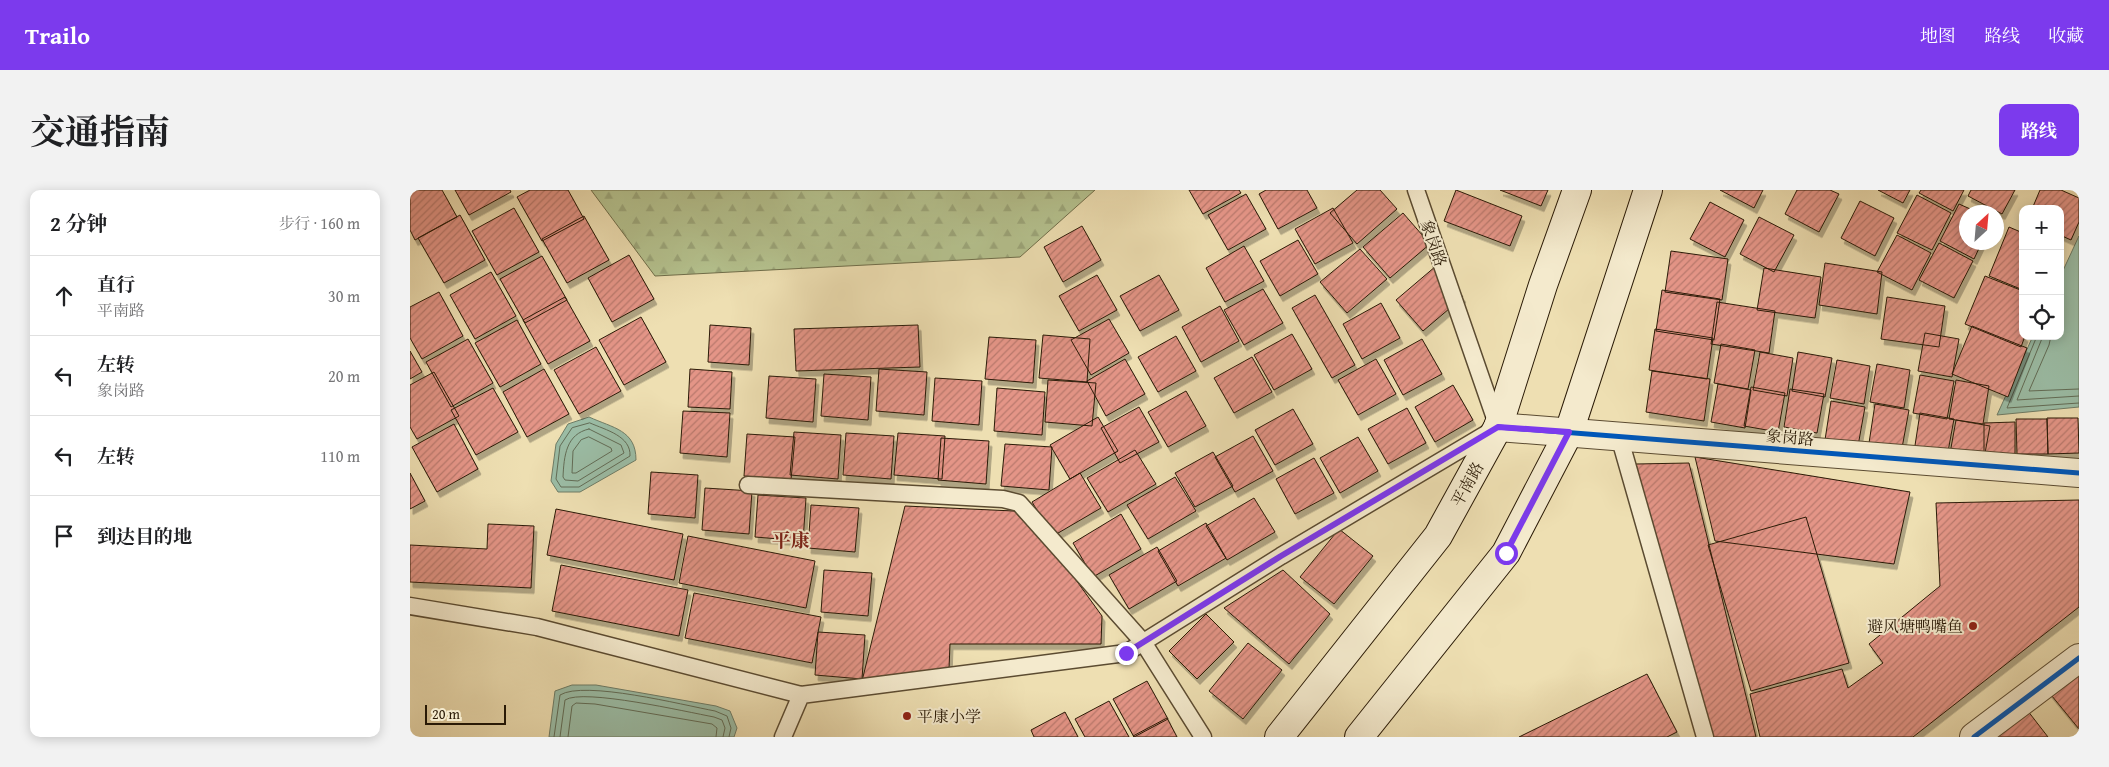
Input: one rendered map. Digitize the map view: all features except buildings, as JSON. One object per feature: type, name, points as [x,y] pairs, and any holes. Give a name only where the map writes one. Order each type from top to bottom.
[{"type":"main road","name":"平南路","points":[[1279,737],[1438,536],[1498,427],[1543,285],[1577,190]]},
{"type":"main road","points":[[1359,737],[1506,553],[1569,432],[1648,190]]},
{"type":"main road","name":"象岗路","points":[[1498,427],[2079,473]]},
{"type":"main road","points":[[1974,737],[2079,658]]},
{"type":"lane","name":"象岗路","points":[[1416,190],[1498,427]]},
{"type":"lane","points":[[410,606],[537,627],[801,695],[1126,653],[1281,556],[1498,427]]},
{"type":"lane","points":[[1619,436],[1705,737]]},
{"type":"lane","points":[[748,485],[1003,500],[1019,503],[1143,642],[1203,737]]},
{"type":"lane","points":[[783,737],[801,695]]},
{"type":"green space","points":[[591,190],[1095,190],[1020,257],[655,276]]},
{"type":"water","points":[[2079,236],[2079,407],[1997,415],[2031,340],[2064,340],[2064,268]]},
{"type":"water","points":[[589,417],[622,431],[632,442],[636,460],[580,492],[558,492],[551,481],[556,444],[568,424]]},
{"type":"water","points":[[572,685],[596,685],[716,706],[730,711],[737,728],[734,737],[549,737],[555,691]]},
{"type":"cycle path","points":[[1498,427],[2079,473]]},
{"type":"cycle path","points":[[1974,737],[2079,658]]},
{"type":"place","name":"避风塘鸭嘴鱼","points":[[1973,626]]},
{"type":"place","name":"平康小学","points":[[907,716]]},
{"type":"district","name":"平康","points":[[791,540]]},
{"type":"route","points":[[1126,653],[1281,556],[1498,427],[1569,432],[1506,553]]}]
